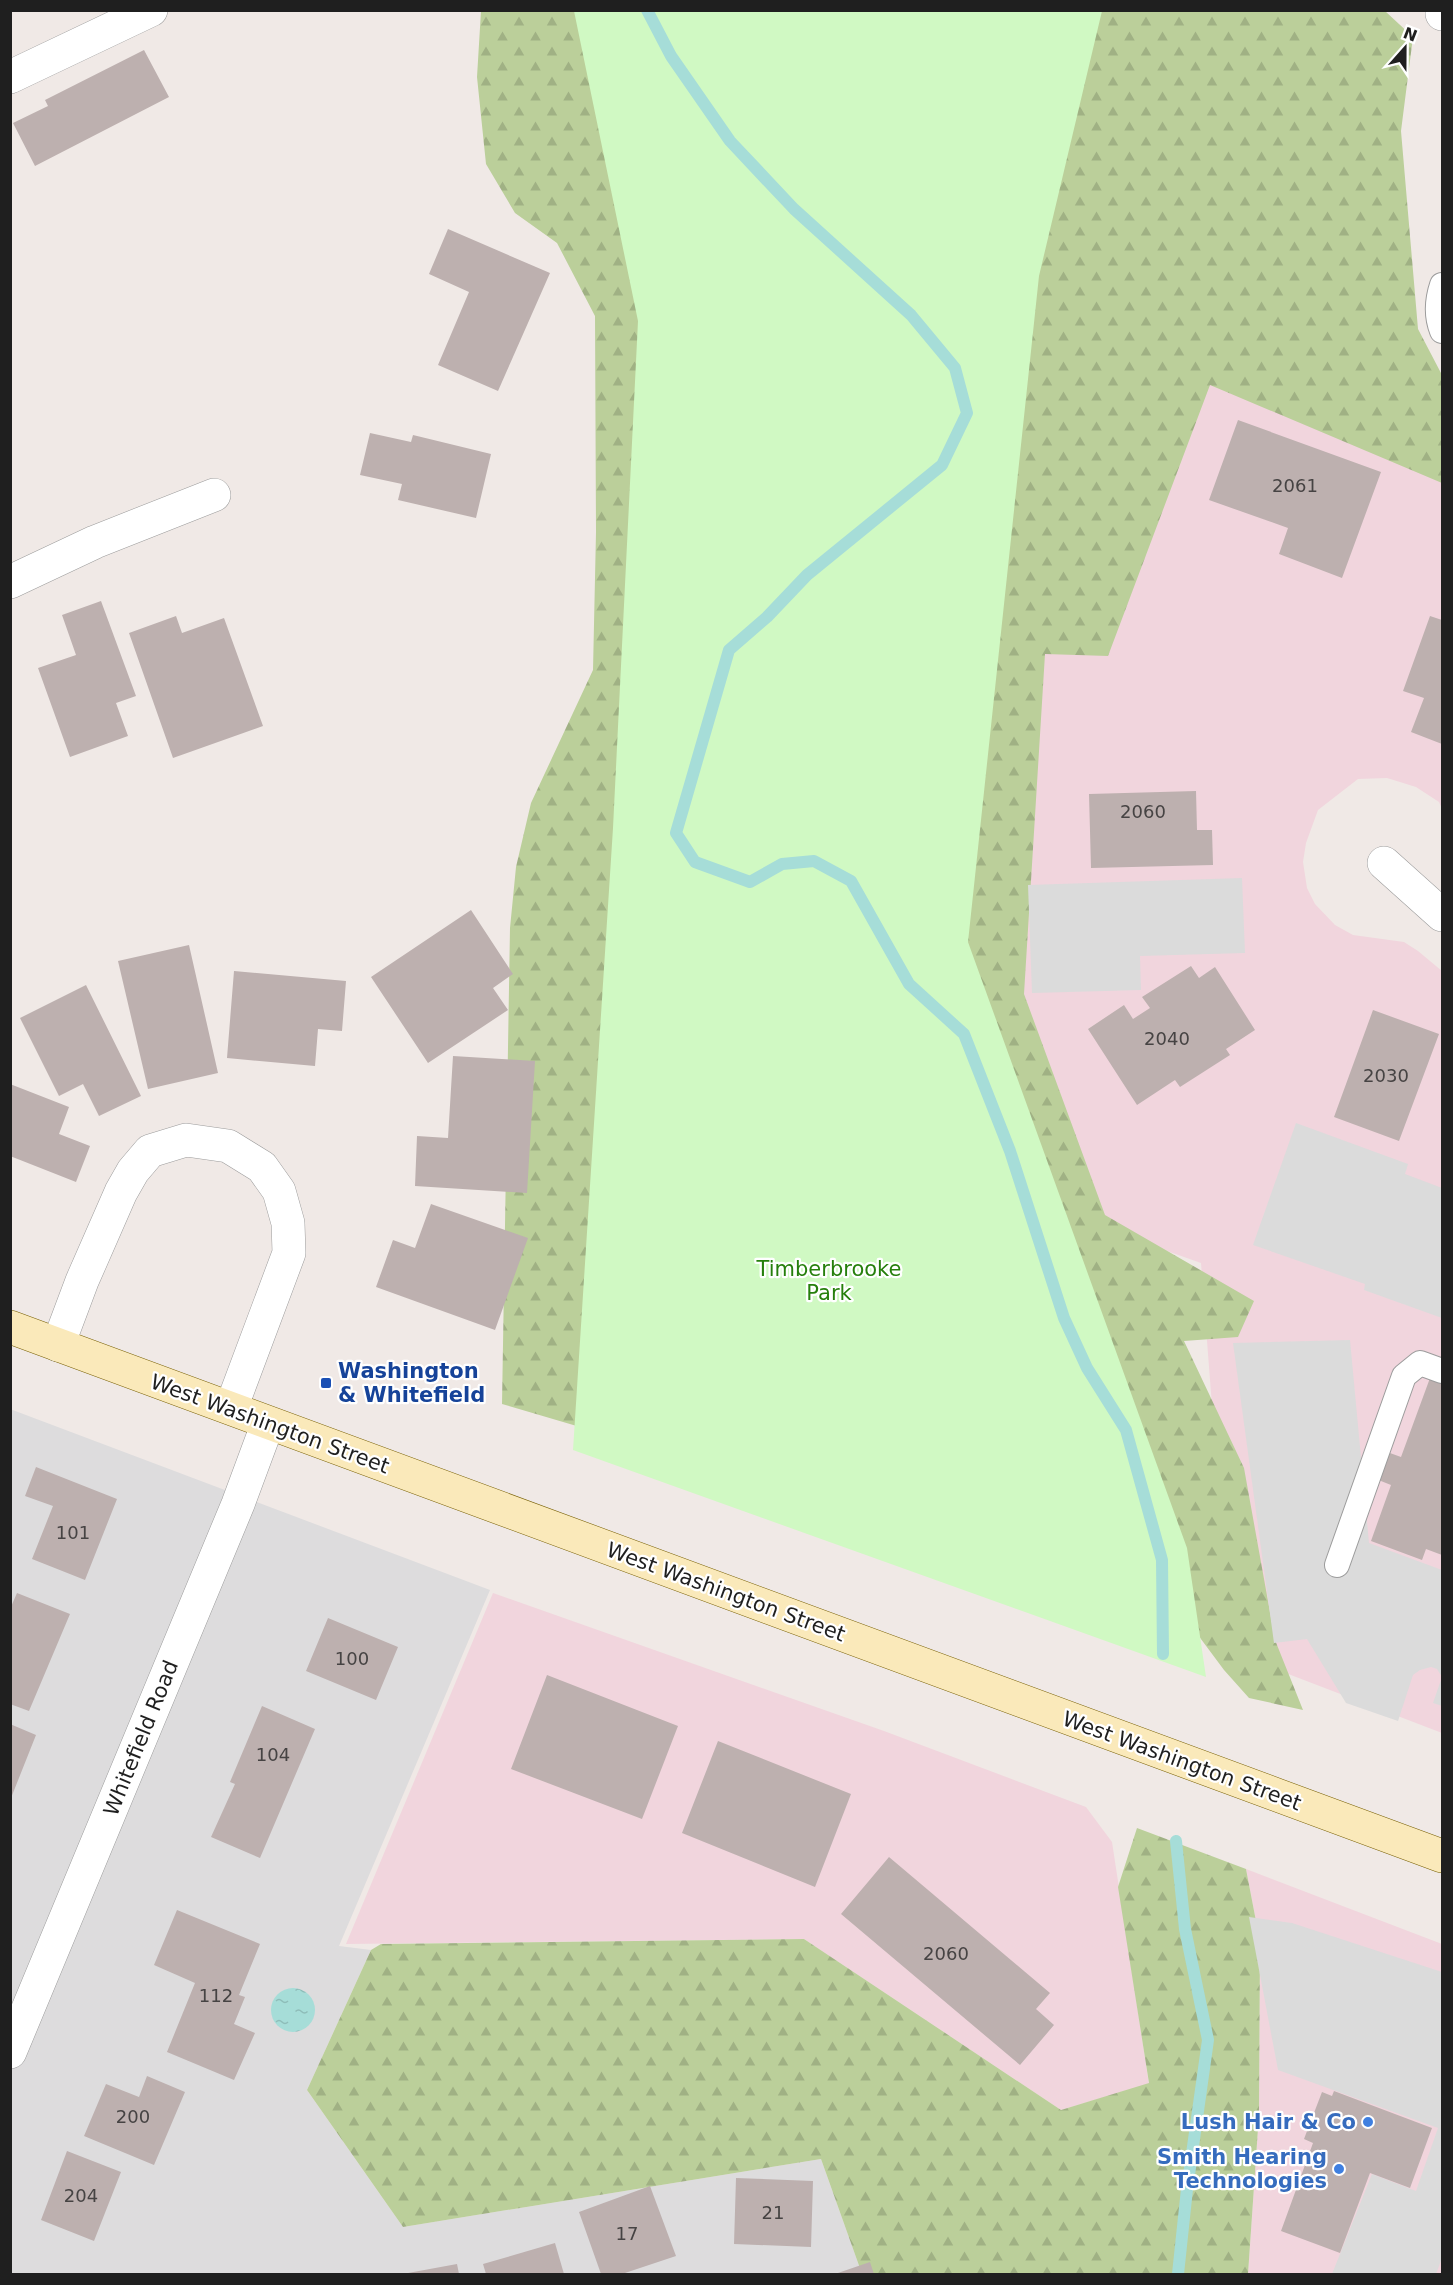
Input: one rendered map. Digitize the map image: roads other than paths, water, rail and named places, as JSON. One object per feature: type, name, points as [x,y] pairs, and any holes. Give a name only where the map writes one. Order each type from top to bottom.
[{"type":"street","points":[[10,77],[151,10]]},
{"type":"street","points":[[10,582],[95,542],[214,495]]},
{"type":"street","points":[[1384,863],[1443,915]]},
{"type":"street","points":[[58,1345],[82,1281],[121,1192],[133,1171],[150,1151],[186,1140],[228,1146],[262,1167],[279,1191],[288,1223],[289,1253],[231,1408]]},
{"type":"street","name":"West Washington Street","points":[[10,1327],[1443,1856]]},
{"type":"street","name":"Whitefield Road","points":[[10,2052],[238,1504],[268,1423]]},
{"type":"lane","points":[[1443,285],[1438,296],[1438,321],[1443,331]]},
{"type":"lane","points":[[1336,1565],[1404,1376],[1420,1363],[1443,1371]]},
{"type":"water","points":[[293,1988],[309,1994],[315,2010],[309,2026],[293,2032],[277,2026],[271,2010],[277,1994]]},
{"type":"waterway","points":[[647,10],[671,56],[730,141],[794,209],[911,315],[955,368],[967,413],[942,465],[807,575],[767,617],[729,650],[676,833],[695,862],[750,882],[782,864],[814,861],[851,881],[909,984],[964,1034],[1010,1151],[1064,1318],[1087,1368],[1126,1430],[1162,1560],[1163,1654]]},
{"type":"waterway","points":[[1176,1841],[1185,1929],[1208,2040],[1187,2189],[1178,2274]]},
{"type":"place","name":"Washington & Whitefield","points":[[326,1383]]},
{"type":"place","name":"Lush Hair & Co","points":[[1368,2122]]},
{"type":"place","name":"Smith Hearing Technologies","points":[[1339,2169]]},
{"type":"park label","name":"Timberbrooke Park","points":[[829,1281]]}]
